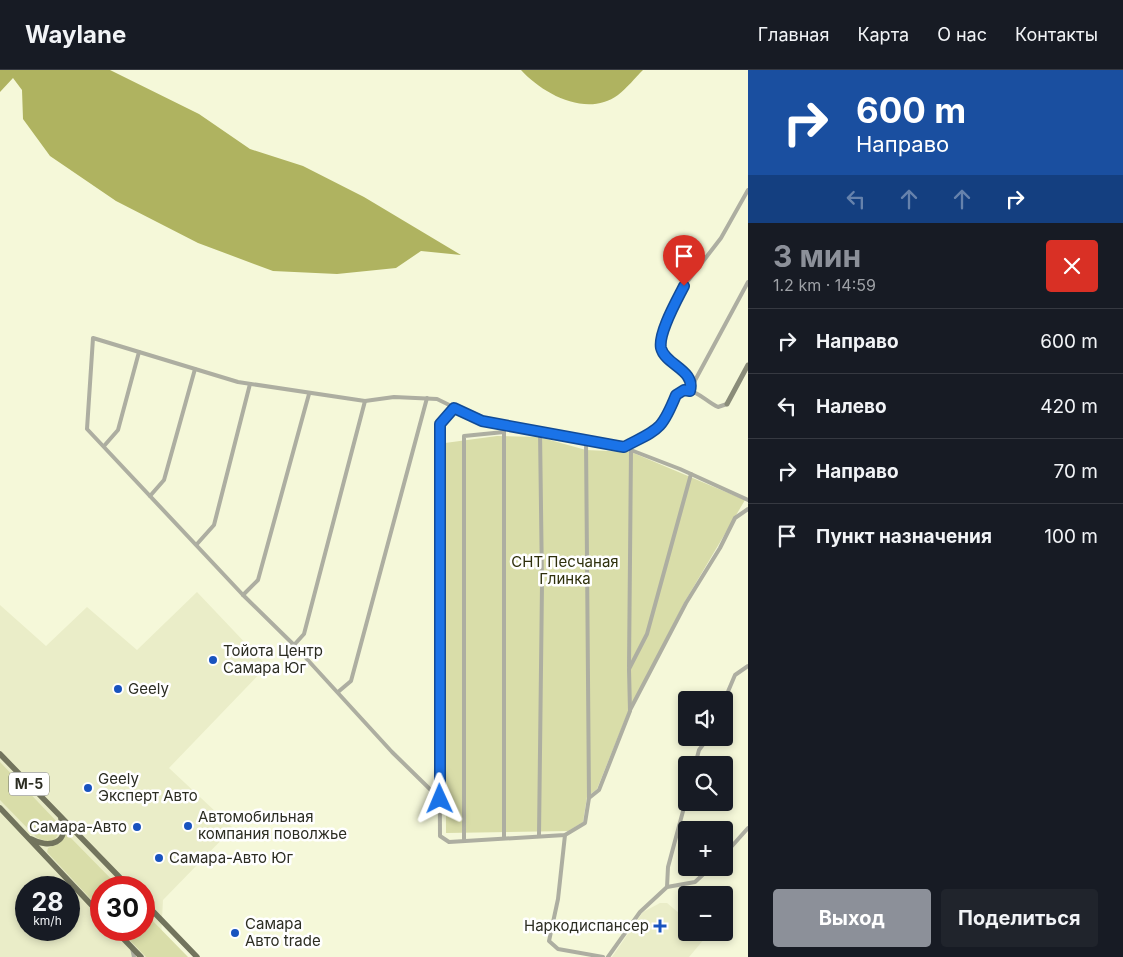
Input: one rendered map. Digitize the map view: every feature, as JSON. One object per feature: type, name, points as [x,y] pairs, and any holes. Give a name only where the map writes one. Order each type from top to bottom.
[{"type":"main road","name":"М-5","points":[[0,754],[118,876]]},
{"type":"main road","name":"М-5","points":[[0,808],[90,903]]},
{"type":"main road","points":[[27,836],[47,844],[58,841],[64,826],[58,814]]},
{"type":"main road","points":[[155,914],[196,957]]},
{"type":"main road","points":[[125,941],[141,957]]},
{"type":"street","points":[[748,190],[721,238],[684,286],[662,336],[661,350],[665,356],[687,375],[691,388],[714,405],[721,407],[727,404],[748,365]]},
{"type":"street","points":[[624,447],[663,424],[671,410],[676,395],[691,388],[748,282]]},
{"type":"street","points":[[440,799],[392,752],[294,645],[243,595],[87,428],[93,338],[250,384],[365,401],[394,397],[437,399],[472,418],[624,447],[691,474],[748,500]]},
{"type":"street","points":[[104,446],[118,430],[139,352]]},
{"type":"street","points":[[150,496],[164,480],[195,369]]},
{"type":"street","points":[[197,544],[214,525],[250,384]]},
{"type":"street","points":[[243,595],[258,580],[309,394]]},
{"type":"street","points":[[338,692],[351,681],[427,398]]},
{"type":"street","points":[[294,645],[304,634],[365,401]]},
{"type":"street","points":[[454,408],[440,424],[438,435],[440,836],[449,842],[565,835],[585,823],[589,798],[586,440]]},
{"type":"street","points":[[504,424],[504,838]]},
{"type":"street","points":[[539,836],[542,584],[540,431]]},
{"type":"street","points":[[464,841],[464,436],[504,432]]},
{"type":"street","points":[[630,711],[631,450]]},
{"type":"street","points":[[629,669],[647,634],[691,474]]},
{"type":"street","points":[[589,798],[599,790],[630,711],[686,603],[720,548],[735,518],[748,509]]},
{"type":"street","points":[[728,691],[735,675],[748,666]]},
{"type":"street","points":[[667,887],[668,867],[683,811]]},
{"type":"street","points":[[733,845],[748,828]]},
{"type":"street","points":[[565,835],[558,899],[549,942],[558,949],[603,957]]},
{"type":"street","points":[[608,957],[640,912],[667,887],[695,882],[701,876]]},
{"type":"street","points":[[132,948],[134,957]]},
{"type":"shaded area","points":[[0,70],[110,70],[199,114],[250,149],[303,166],[364,197],[461,255],[421,251],[396,268],[337,274],[273,271],[198,243],[116,201],[50,156],[23,119],[22,90],[13,78],[0,92]]},
{"type":"shaded area","points":[[521,70],[643,70],[618,95],[606,102],[579,104],[553,95],[530,79]]},
{"type":"shaded area","points":[[197,592],[267,666],[169,768],[233,828],[163,900],[160,957],[0,957],[0,605],[46,646],[87,607],[137,650]]},
{"type":"shaded area","name":"Наркодиспансер","points":[[660,903],[667,903],[678,912],[678,941],[702,941],[689,957],[612,957],[643,912]]},
{"type":"green space","name":"СНТ Песчаная Глинка","points":[[497,436],[539,437],[586,450],[631,452],[745,500],[684,603],[628,712],[597,789],[587,797],[583,822],[568,831],[446,833],[445,443]]},
{"type":"green space","points":[[0,762],[59,824],[60,831],[55,839],[49,842],[37,838],[0,800]]},
{"type":"green space","points":[[66,833],[108,876],[90,876],[90,898],[80,887],[80,876],[69,876],[47,852],[48,848],[60,843]]},
{"type":"green space","points":[[155,923],[188,957],[146,957],[131,941],[155,941]]},
{"type":"place","name":"Тойота Центр Самара Юг","points":[[213,660]]},
{"type":"place","name":"Geely","points":[[118,689]]},
{"type":"place","name":"Geely Эксперт Авто","points":[[88,788]]},
{"type":"place","name":"Автомобильная компания поволжье","points":[[188,826]]},
{"type":"place","name":"Самара-Авто","points":[[137,827]]},
{"type":"place","name":"Самара-Авто Юг","points":[[159,858]]},
{"type":"place","name":"Наркодиспансер","points":[[660,926]]},
{"type":"place","name":"Самара Авто trade","points":[[235,933]]},
{"type":"route","points":[[440,799],[438,441],[440,424],[454,408],[482,421],[624,447],[654,431],[663,424],[671,410],[676,395],[684,390],[690,391],[692,386],[682,369],[665,356],[661,350],[662,336],[684,286]]}]
